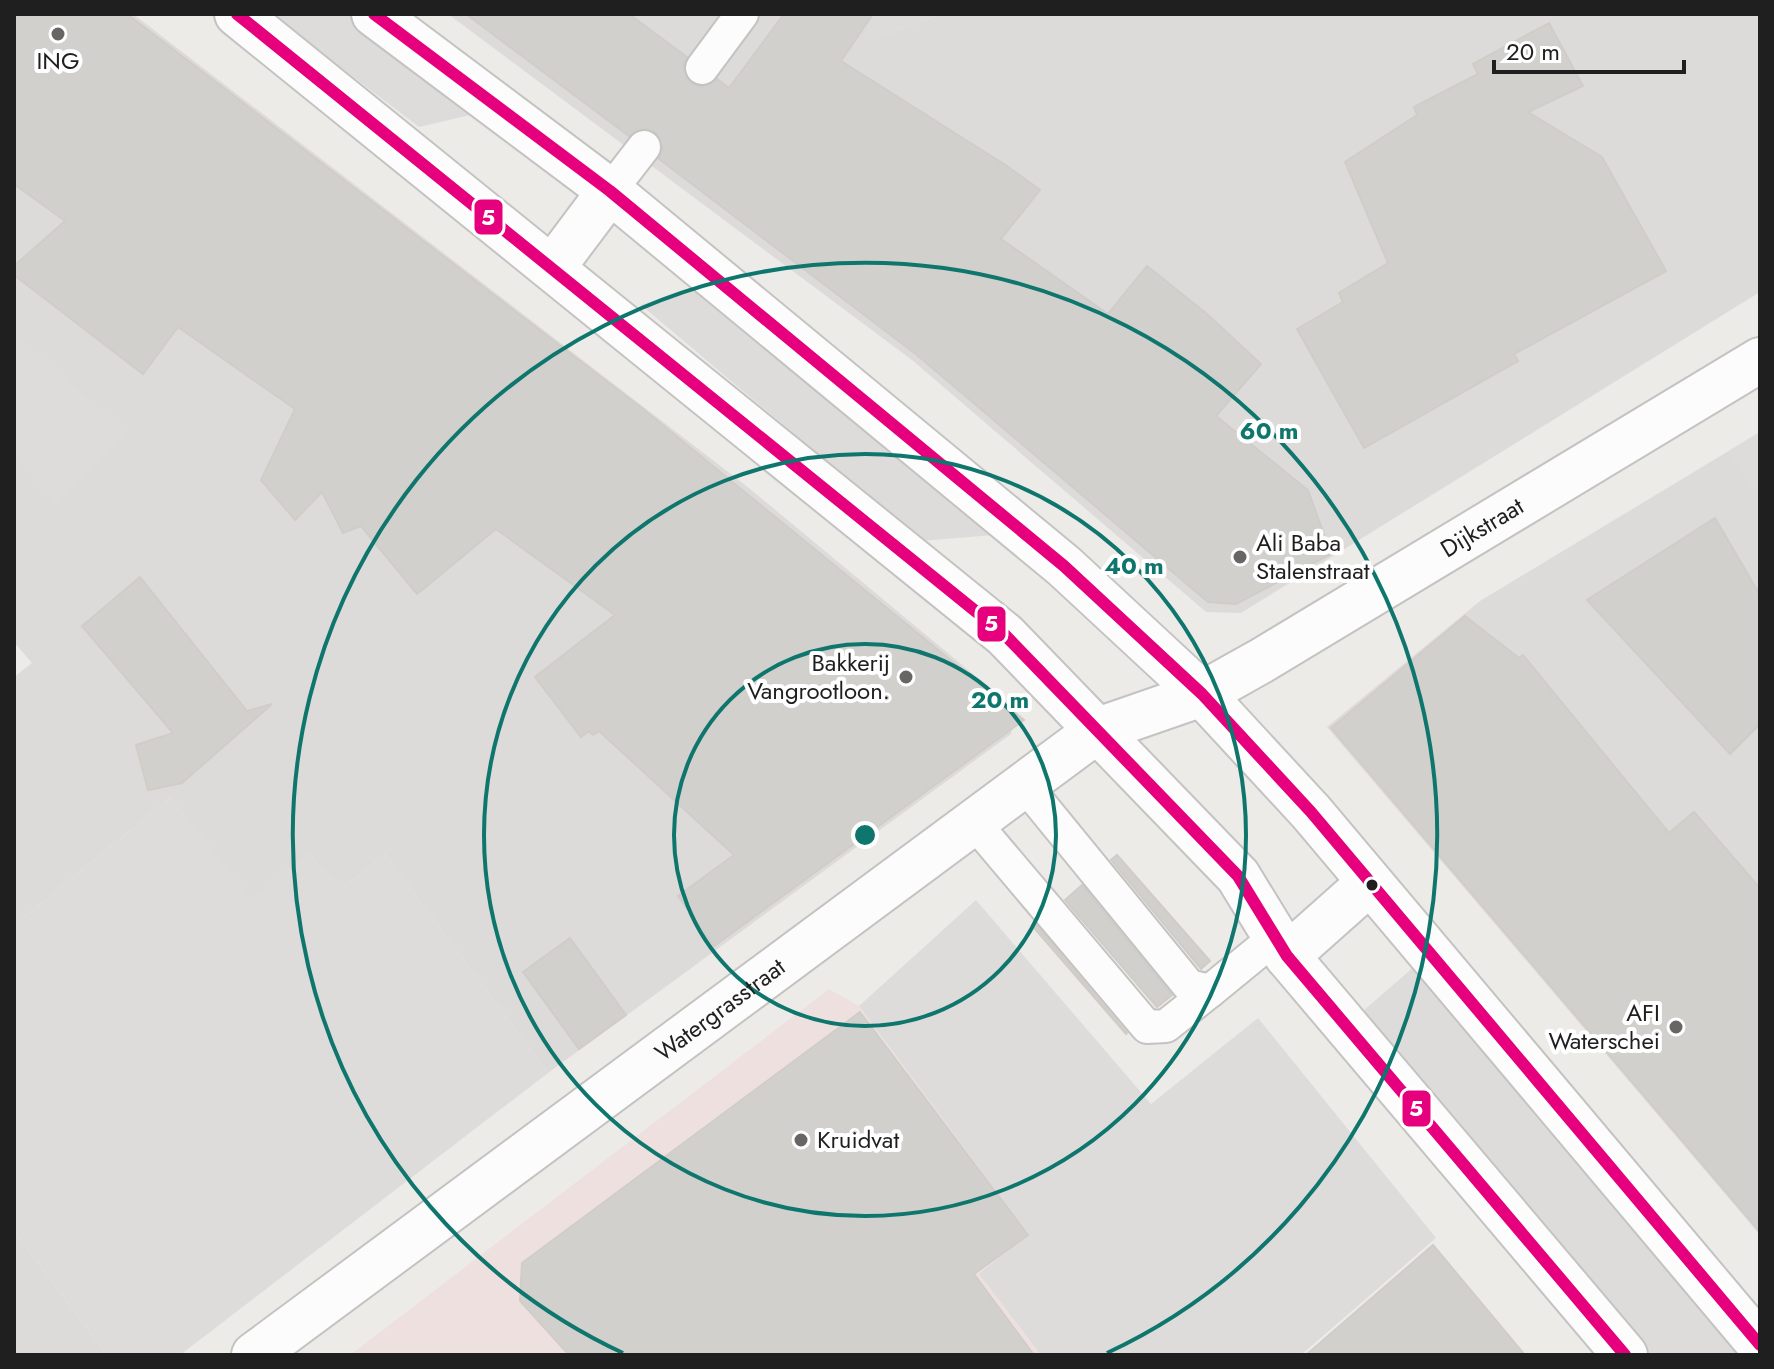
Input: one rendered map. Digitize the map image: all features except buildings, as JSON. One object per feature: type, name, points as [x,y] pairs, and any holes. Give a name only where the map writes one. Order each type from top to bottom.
[{"type":"street","points":[[237,14],[970,604],[1098,730],[1238,876],[1281,947],[1625,1355]]},
{"type":"street","points":[[374,14],[610,191],[1064,566],[1202,694],[1311,812],[1368,884],[1760,1345]]},
{"type":"street","points":[[553,267],[610,191]]},
{"type":"street","name":"Dijkstraat","points":[[1202,694],[1760,360]]},
{"type":"street","name":"Watergrasstraat","points":[[254,1355],[972,820],[1098,730],[1202,694]]},
{"type":"street","points":[[1281,947],[1368,884]]},
{"type":"lane","points":[[702,68],[742,14]]},
{"type":"lane","points":[[610,191],[644,147]]},
{"type":"lane","points":[[1023,783],[1189,986],[1210,991]]},
{"type":"lane","points":[[972,820],[1147,1027],[1166,1026],[1210,991],[1281,947]]},
{"type":"shaded area","points":[[14,14],[133,14],[749,488],[1014,708],[1011,734],[548,1073],[385,854],[340,890],[309,853],[252,900],[170,798],[14,925],[14,677],[32,663],[14,642]]},
{"type":"shaded area","points":[[271,14],[349,14],[479,113],[419,127]]},
{"type":"shaded area","points":[[448,14],[862,14],[874,39],[942,14],[1760,14],[1760,292],[1241,613],[1206,612],[912,360]]},
{"type":"shaded area","points":[[862,14],[942,14],[874,39]]},
{"type":"shaded area","points":[[699,285],[993,535],[921,541],[641,305]]},
{"type":"shaded area","points":[[14,333],[128,433],[56,504],[14,455]]},
{"type":"shaded area","points":[[1760,432],[1760,1235],[1327,727],[1480,601]]},
{"type":"shaded area","points":[[1760,432],[1760,501],[1727,452]]},
{"type":"shaded area","points":[[170,798],[252,899],[309,853],[340,890],[385,854],[548,1073],[180,1355],[107,1355],[14,1231],[14,925]]},
{"type":"shaded area","points":[[976,900],[1151,1104],[1258,1018],[1436,1238],[1301,1355],[1041,1355],[979,1274],[1028,1234],[859,1006]]},
{"type":"shaded area","points":[[1416,965],[1748,1355],[1643,1355],[1355,1018]]},
{"type":"shaded area","points":[[829,989],[859,1006],[1028,1235],[980,1275],[1041,1355],[350,1355]]},
{"type":"shaded area","points":[[14,1231],[107,1355],[14,1355]]},
{"type":"transit line","name":"5","points":[[237,14],[1005,635],[1238,876],[1287,956],[1625,1355]]},
{"type":"transit line","name":"5","points":[[374,14],[610,191],[1064,566],[1202,694],[1311,812],[1760,1345]]},
{"type":"place","name":"ING","points":[[58,34]]},
{"type":"place","name":"Ali Baba Stalenstraat","points":[[1240,557]]},
{"type":"place","name":"Bakkerij Vangrootloon.","points":[[906,677]]},
{"type":"place","name":"AFI Waterschei","points":[[1676,1027]]},
{"type":"place","name":"Kruidvat","points":[[801,1140]]}]
